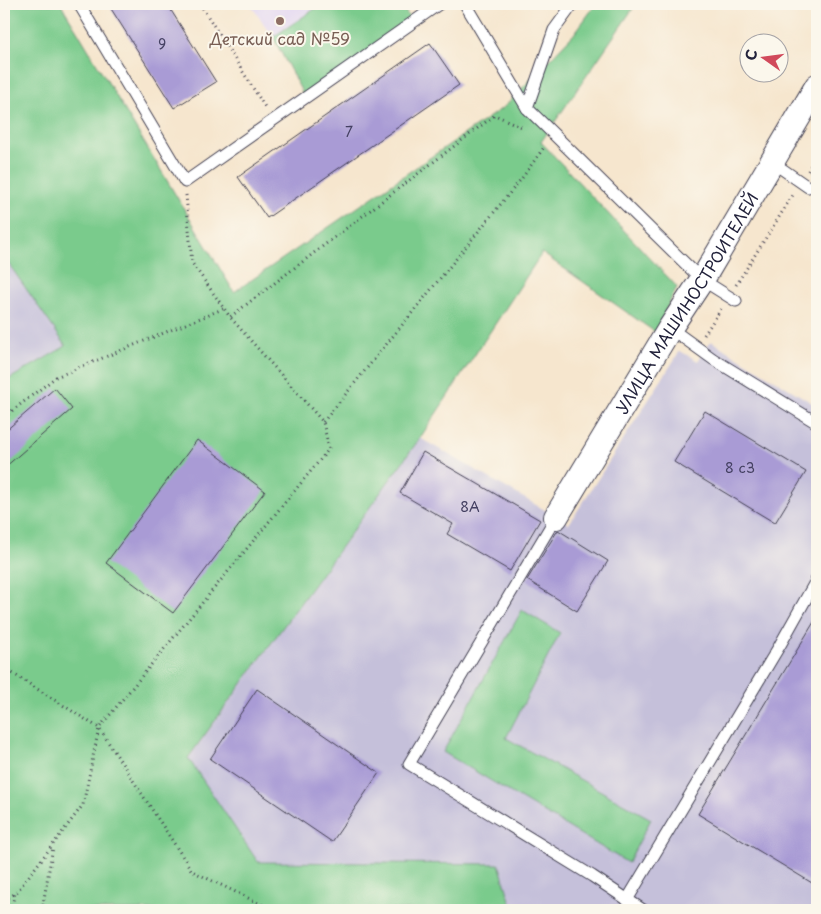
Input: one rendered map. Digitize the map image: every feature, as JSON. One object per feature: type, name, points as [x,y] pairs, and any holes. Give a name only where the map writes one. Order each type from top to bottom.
[{"type":"street","name":"УЛИЦА МАШИНОСТРОИТЕЛЕЙ","points":[[556,517],[817,86]]},
{"type":"lane","points":[[79,4],[185,182],[438,4]]},
{"type":"lane","points":[[466,4],[527,108],[701,279],[736,301]]},
{"type":"lane","points":[[527,108],[554,30],[573,4]]},
{"type":"lane","points":[[772,162],[808,187]]},
{"type":"lane","points":[[670,328],[713,359],[817,423]]},
{"type":"lane","points":[[556,517],[409,764],[592,876],[643,910]]},
{"type":"lane","points":[[627,900],[780,645],[817,579]]},
{"type":"path","points":[[200,4],[272,120]]},
{"type":"path","points":[[230,317],[495,115],[526,129]]},
{"type":"path","points":[[324,422],[522,178],[550,140],[574,154]]},
{"type":"path","points":[[4,900],[16,892],[84,805],[99,728],[329,449],[324,422],[230,317],[192,263],[185,182]]},
{"type":"path","points":[[4,417],[56,377],[224,308]]},
{"type":"path","points":[[4,668],[99,728],[192,871],[273,910]]},
{"type":"path","points":[[42,910],[53,844]]},
{"type":"path","points":[[11,910],[16,892]]},
{"type":"shaded area","name":"Детский сад №59","points":[[250,4],[322,4],[273,37]]},
{"type":"shaded area","points":[[4,257],[66,346],[4,382]]},
{"type":"shaded area","points":[[711,341],[817,406],[817,910],[513,910],[499,864],[258,862],[188,759],[420,438],[569,524],[680,351],[698,361]]},
{"type":"green space","points":[[4,4],[61,4],[234,292],[504,107],[574,34],[596,4],[636,4],[541,142],[677,287],[655,332],[542,253],[420,438],[188,758],[258,862],[499,864],[513,910],[4,910],[4,382],[66,346],[4,257]]},
{"type":"green space","points":[[322,4],[401,4],[412,22],[305,98],[273,37]]},
{"type":"green space","points":[[522,610],[560,633],[506,738],[651,819],[628,863],[443,752]]},
{"type":"building","points":[[108,4],[167,4],[216,82],[174,108]]},
{"type":"building","points":[[430,43],[459,85],[267,218],[238,177]]},
{"type":"building","points":[[55,388],[72,409],[4,468],[4,432]]},
{"type":"building","points":[[705,411],[806,472],[775,523],[674,462]]},
{"type":"building","points":[[197,440],[265,491],[173,613],[106,563]]},
{"type":"building","points":[[423,452],[540,520],[510,571],[447,534],[453,524],[400,493]]},
{"type":"building","points":[[558,530],[608,561],[577,611],[527,580]]},
{"type":"building","points":[[817,617],[817,886],[698,814]]},
{"type":"building","points":[[257,689],[379,773],[332,842],[210,759]]},
{"type":"place","name":"Детский сад №59","points":[[280,21]]}]
